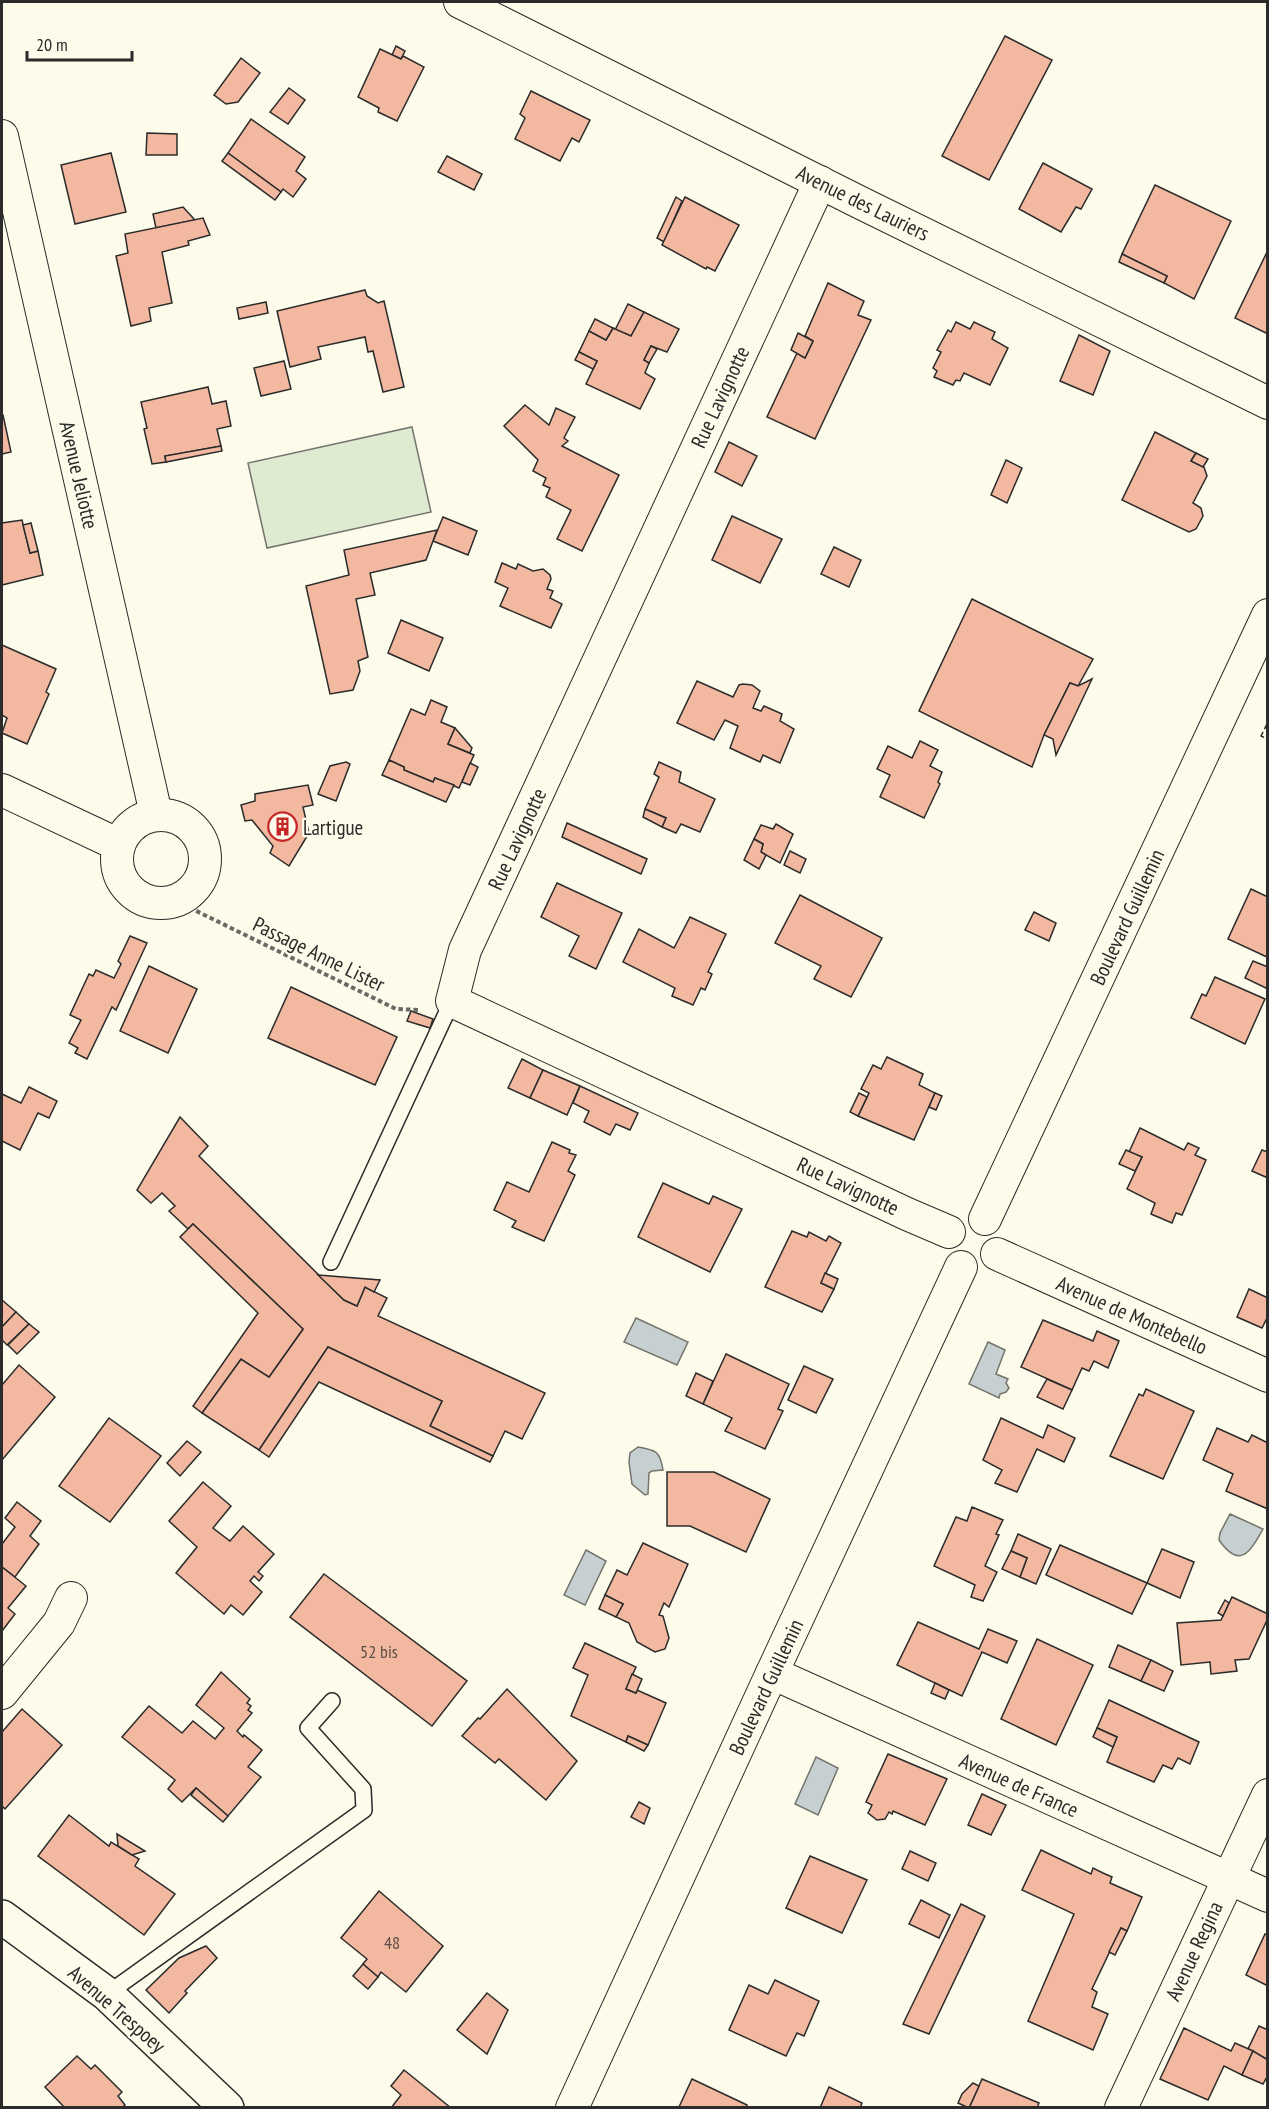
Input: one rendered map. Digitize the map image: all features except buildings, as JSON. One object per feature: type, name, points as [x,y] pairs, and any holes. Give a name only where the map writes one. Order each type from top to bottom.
[{"type":"street","name":"Avenue des Lauriers","points":[[460,2],[1268,403]]},
{"type":"street","name":"Avenue Jeliotte","points":[[2,136],[156,814]]},
{"type":"street","name":"Rue Lavignotte","points":[[820,182],[465,950],[452,1001],[949,1232]]},
{"type":"street","name":"Boulevard Guillemin","points":[[985,1219],[1268,615]]},
{"type":"street","points":[[2,790],[118,845]]},
{"type":"street","points":[[156,814],[170,815],[184,820],[195,830],[206,856],[204,871],[198,884],[189,894],[176,901],[162,904],[148,902],[135,895],[125,885],[119,873],[117,859],[118,845],[124,834],[133,824],[156,814]]},
{"type":"street","points":[[968,1217],[985,1219],[998,1234],[997,1254],[991,1263],[982,1268],[961,1267],[953,1261],[948,1252],[949,1232],[960,1220],[968,1217]]},
{"type":"street","name":"Avenue de Montebello","points":[[997,1254],[1268,1376]]},
{"type":"street","name":"Boulevard Guillemin","points":[[572,2108],[961,1267]]},
{"type":"street","points":[[2,1693],[59,1623],[71,1598]]},
{"type":"street","name":"Avenue de France","points":[[772,1673],[1268,1896]]},
{"type":"street","name":"Avenue Regina","points":[[1121,2108],[1268,1795]]},
{"type":"street","name":"Avenue Trespoey","points":[[2,1917],[107,1994],[227,2108]]},
{"type":"lane","points":[[331,1262],[452,1001]]},
{"type":"lane","points":[[107,1994],[364,1810],[363,1789],[308,1728],[332,1701]]},
{"type":"path","name":"Passage Anne Lister","points":[[176,901],[396,1009],[420,1010],[452,1001]]},
{"type":"green space","points":[[412,427],[431,512],[267,548],[248,463]]},
{"type":"shaded area","points":[[636,1318],[688,1342],[677,1365],[624,1342]]},
{"type":"shaded area","points":[[988,1342],[1005,1350],[996,1374],[1008,1379],[1006,1383],[1009,1388],[1000,1394],[999,1398],[969,1384]]},
{"type":"shaded area","points":[[638,1447],[656,1452],[663,1470],[649,1473],[648,1494],[645,1495],[632,1484],[630,1453]]},
{"type":"shaded area","points":[[1230,1514],[1263,1529],[1254,1545],[1239,1556],[1226,1549],[1219,1540],[1220,1533]]},
{"type":"shaded area","points":[[586,1550],[606,1561],[585,1605],[564,1595]]},
{"type":"shaded area","points":[[816,1757],[838,1768],[818,1815],[795,1804]]},
{"type":"fence","points":[[1268,722],[1261,736],[1268,739]]},
{"type":"place","name":"Lartigue","points":[[282,827]]}]
